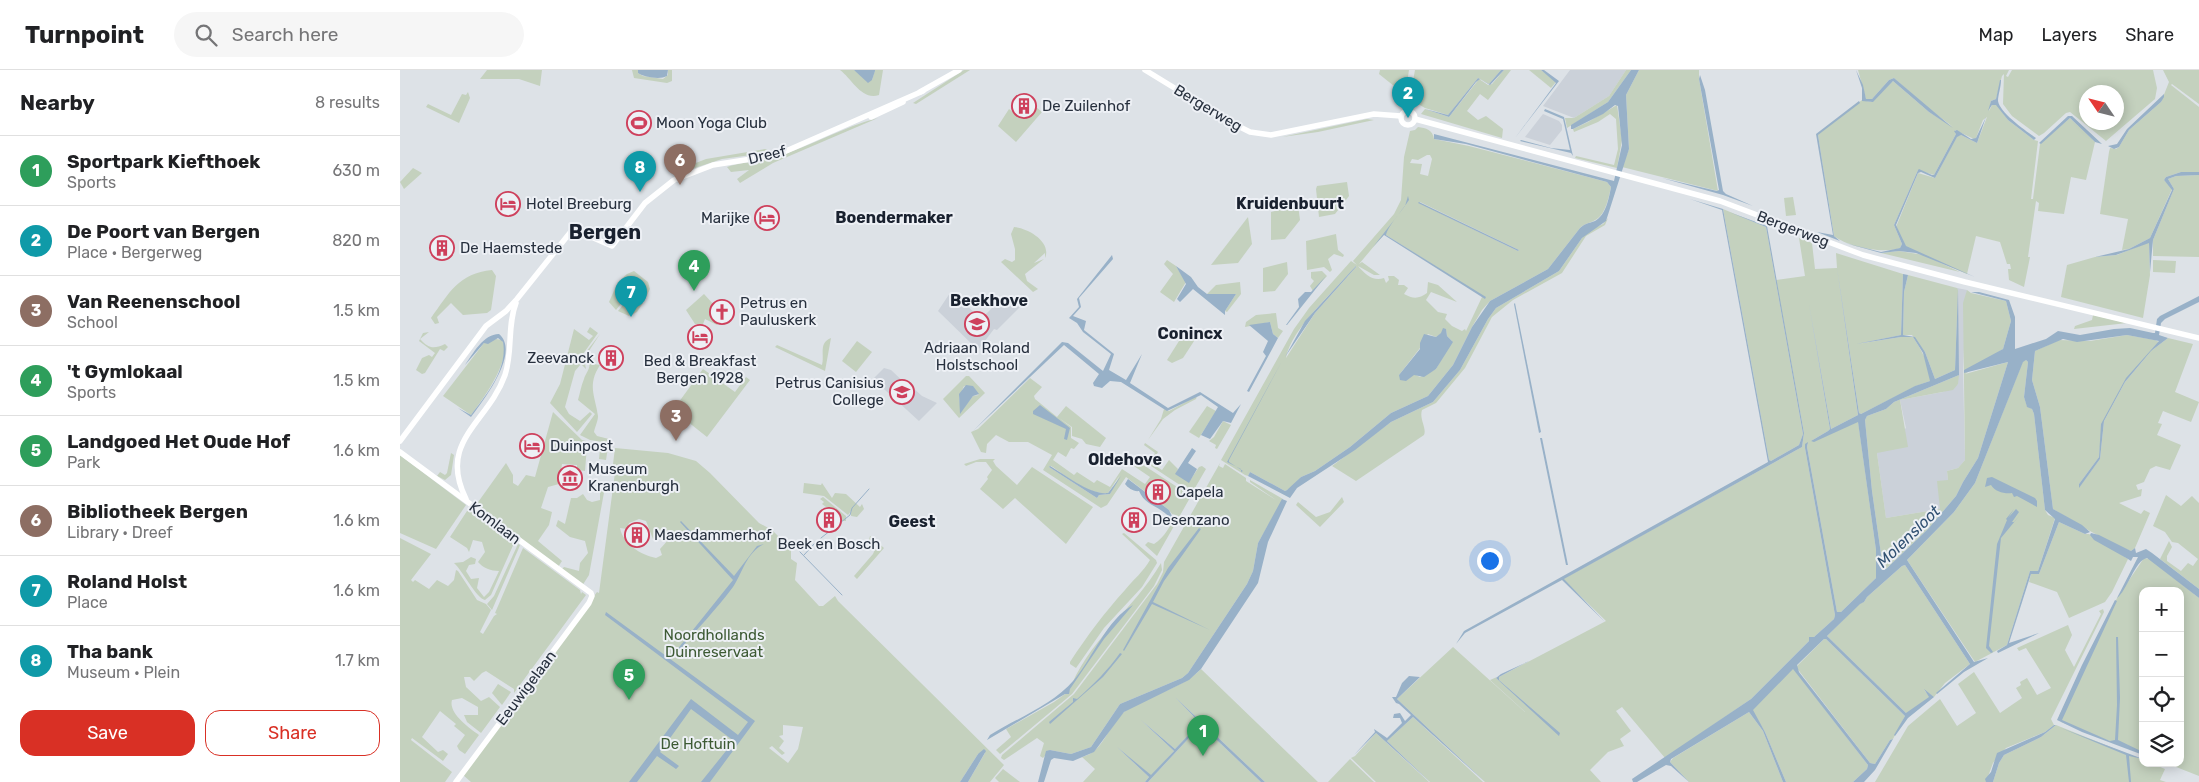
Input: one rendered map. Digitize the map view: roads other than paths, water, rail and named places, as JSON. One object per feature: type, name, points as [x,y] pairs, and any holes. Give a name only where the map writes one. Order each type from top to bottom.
[{"type":"main road","name":"Dreef","points":[[517,299],[573,229],[612,246],[645,203],[685,176],[713,164],[777,155],[923,91],[959,70]]},
{"type":"main road","name":"Bergerweg","points":[[1145,70],[1230,122],[1244,130],[1257,134],[1282,134],[1364,116],[1401,118]]},
{"type":"main road","points":[[1408,111],[1414,114],[1415,121],[1407,125],[1401,118],[1408,111]]},
{"type":"main road","name":"Bergerweg","points":[[1415,121],[1724,202],[1863,255],[1965,282],[2199,338]]},
{"type":"main road","points":[[400,441],[486,326],[506,311],[517,299]]},
{"type":"main road","points":[[467,501],[458,478],[456,460],[458,451],[505,375],[510,353],[511,316],[517,299]]},
{"type":"main road","name":"Komlaan","points":[[400,452],[591,593]]},
{"type":"main road","points":[[446,486],[453,484],[458,478]]},
{"type":"main road","name":"Eeuwigelaan","points":[[456,782],[589,604],[592,599],[591,593]]},
{"type":"water","points":[[638,70],[668,70],[667,76],[656,78],[638,73]]},
{"type":"water","points":[[854,70],[875,71],[872,80],[868,83]]},
{"type":"water","points":[[1501,70],[1504,70],[1490,85],[1482,80],[1489,84]]},
{"type":"water","points":[[1541,70],[1544,70],[1559,81],[1515,138],[1556,83]]},
{"type":"water","points":[[1631,70],[1639,70],[1626,95],[1629,149],[1606,221],[1582,238],[1559,271],[1496,308],[1460,370],[1433,402],[1391,422],[1355,450],[1297,488],[1290,498],[1248,476],[1250,472],[1285,491],[1301,477],[1315,471],[1350,447],[1391,413],[1428,396],[1453,365],[1472,327],[1490,301],[1548,269],[1580,228],[1595,221],[1602,215],[1611,187],[1607,182],[1466,144],[1434,139],[1434,134],[1614,181],[1622,145],[1618,106],[1615,105],[1603,114],[1573,129],[1571,129],[1571,125],[1608,102]]},
{"type":"water","points":[[1856,70],[1863,85],[1866,99],[1872,99],[1889,80],[1894,78],[1953,128],[1929,112],[1893,81],[1873,102],[1862,101],[1862,88]]},
{"type":"water","points":[[1700,75],[1705,90],[1723,191],[1753,206],[1723,195],[1662,178],[1719,190],[1699,79]]},
{"type":"water","points":[[1478,78],[1480,79],[1449,117],[1425,109],[1448,115]]},
{"type":"water","points":[[2000,80],[1998,101],[2000,106],[2014,121],[2036,138],[2034,140],[2008,120],[1996,105],[1992,105],[1988,111],[1991,101],[1996,99]]},
{"type":"water","points":[[2164,94],[2161,102],[2129,130],[2119,147],[2114,149],[2108,146],[2117,144],[2127,129]]},
{"type":"water","points":[[1859,101],[1860,103],[1818,135],[1834,236],[1840,241],[1817,232],[1833,235],[1816,134]]},
{"type":"water","points":[[1545,109],[1564,117],[1573,156],[1571,153],[1520,141],[1570,150],[1563,119],[1544,111]]},
{"type":"water","points":[[2068,116],[2072,116],[2079,123],[2079,127],[2070,118],[2041,144],[2039,143]]},
{"type":"water","points":[[1986,117],[1977,143],[1961,135],[1957,137],[1935,178],[1921,172],[1918,173],[1896,225],[1906,246],[1975,277],[1916,253],[1899,251],[1881,253],[1845,243],[1881,252],[1900,248],[1902,244],[1894,225],[1918,170],[1934,175],[1956,134],[1954,131],[1957,130],[1971,139],[1976,138]]},
{"type":"water","points":[[2082,130],[2087,130],[2102,144],[2095,142]]},
{"type":"water","points":[[2181,172],[2199,172],[2199,175],[2176,176],[2168,179],[2174,189],[2153,240],[2150,272],[2149,243],[2116,255],[2095,257],[2129,249],[2150,238],[2172,190],[2164,180],[2166,177]]},
{"type":"water","points":[[1690,199],[1723,209],[1769,460],[1771,461],[1799,445],[1803,434],[1766,227],[1729,212],[1767,226],[1804,433],[1802,447],[1564,579],[1605,622],[1562,580],[1465,633],[1456,644],[1464,631],[1768,462],[1722,210]]},
{"type":"water","points":[[1419,202],[1519,250],[1418,203]]},
{"type":"water","points":[[1398,215],[1386,235],[1486,297],[1485,299],[1384,235],[1373,247]]},
{"type":"water","points":[[1112,255],[1113,259],[1079,298],[1081,307],[1073,316],[1086,321],[1084,330],[1114,354],[1109,370],[1126,380],[1142,354],[1130,383],[1168,408],[1200,392],[1233,413],[1241,404],[1231,423],[1223,421],[1210,439],[1201,435],[1218,407],[1201,395],[1167,411],[1121,382],[1110,381],[1102,388],[1094,386],[1093,383],[1099,374],[1064,345],[973,431],[1062,342],[1068,343],[1103,371],[1111,354],[1083,332],[1077,323],[1069,318],[1079,307],[1077,299]]},
{"type":"water","points":[[1176,266],[1191,277],[1198,287],[1207,294],[1236,294],[1225,311],[1225,315],[1193,289],[1180,302],[1177,299],[1186,284]]},
{"type":"water","points":[[1356,266],[1315,313],[1285,357],[1305,321]]},
{"type":"water","points":[[1837,268],[1859,413],[1861,414],[1915,386],[1930,381],[1923,353],[1913,337],[1856,344],[1901,335],[1903,274],[1908,275],[1904,292],[1903,335],[1915,337],[1925,352],[1935,379],[1955,370],[1958,290],[1959,375],[1894,402],[1886,409],[1867,416],[1865,420],[1872,491],[1883,568],[1886,569],[1928,529],[1956,496],[1978,458],[2008,362],[1964,373],[1964,370],[2003,349],[2011,321],[2006,301],[1971,292],[1979,292],[2009,300],[2015,317],[2015,349],[2046,339],[2058,331],[2080,335],[2130,328],[2155,333],[2157,319],[2160,316],[2199,296],[2199,302],[2165,319],[2161,323],[2159,335],[2168,338],[2151,351],[2125,382],[2104,421],[2100,459],[2079,488],[2079,484],[2099,457],[2101,424],[2126,378],[2159,341],[2127,335],[2077,342],[2063,339],[2035,351],[2032,380],[2040,407],[2053,509],[2082,525],[2090,532],[2085,534],[2059,522],[2039,574],[2031,574],[2009,643],[2039,633],[1998,653],[1997,651],[2007,645],[2030,571],[2038,571],[2055,519],[2045,510],[2034,414],[2032,409],[2027,407],[2024,397],[2028,362],[2026,360],[2023,362],[1975,483],[1954,512],[1907,560],[1974,662],[1988,658],[1964,672],[1936,693],[1970,664],[1905,565],[1867,597],[1827,636],[1906,713],[1929,697],[1924,689],[1934,697],[1908,718],[1895,736],[1905,716],[1826,639],[1797,665],[1799,672],[1870,763],[1875,764],[1890,740],[1893,739],[1875,770],[1864,782],[1853,782],[1867,769],[1868,765],[1793,669],[1753,710],[1765,732],[1786,782],[1783,782],[1763,731],[1749,712],[1671,759],[1670,762],[1689,782],[1671,766],[1666,765],[1637,782],[1633,782],[1632,779],[1751,699],[1809,641],[1809,637],[1814,637],[1834,619],[1835,615],[1805,448],[1805,444],[1808,442],[1807,447],[1837,612],[1841,612],[1876,578],[1876,550],[1858,422],[1814,442],[1811,441],[1830,429],[1809,304],[1831,429],[1858,415]]},
{"type":"water","points":[[1326,276],[1286,325],[1299,307],[1298,299],[1305,292],[1311,292]]},
{"type":"water","points":[[1514,304],[1541,432],[1539,433]]},
{"type":"water","points":[[1270,322],[1273,334],[1278,338],[1249,392],[1247,391],[1266,356],[1263,352],[1268,341],[1249,325]]},
{"type":"water","points":[[1443,328],[1446,329],[1447,336],[1453,342],[1436,369],[1424,377],[1414,375],[1406,381],[1400,380],[1399,375],[1420,349],[1420,343],[1424,334],[1436,337]]},
{"type":"water","points":[[499,334],[505,342],[506,352],[503,364],[498,376],[484,400],[471,417],[458,408],[471,415],[489,390],[495,381],[502,362],[503,342],[498,338],[488,344],[484,343],[465,365],[483,341],[488,337]]},
{"type":"water","points":[[1282,361],[1229,460],[1229,462],[1236,466],[1227,462]]},
{"type":"water","points":[[966,385],[973,386],[979,394],[973,396],[960,414],[959,394]]},
{"type":"water","points":[[1040,405],[1070,428],[1067,440],[1064,439],[1066,429],[1033,414],[1033,411]]},
{"type":"water","points":[[1540,438],[1542,438],[1568,565],[1566,565]]},
{"type":"water","points":[[1192,448],[1196,451],[1188,463],[1197,469],[1189,483],[1175,474]]},
{"type":"water","points":[[1050,466],[1078,484],[1101,493],[1108,493],[1121,476],[1110,494],[1099,495],[1097,498]]},
{"type":"water","points":[[1992,477],[2035,498],[2037,507],[2017,496],[2014,497],[2012,493],[2000,492],[1991,485],[1985,487],[1987,478]]},
{"type":"water","points":[[1128,479],[1169,510],[1173,518],[1171,519],[1163,511],[1145,500],[1139,491],[1128,487],[1125,484]]},
{"type":"water","points":[[1282,499],[1287,501],[1268,542],[1258,583],[1201,669],[1189,680],[1124,712],[1094,752],[1073,761],[1054,758],[1051,760],[1044,782],[1038,782],[1046,751],[1071,754],[1091,747],[1120,704],[1182,678],[1188,673],[1247,584],[1253,571],[1258,543]]},
{"type":"water","points":[[2014,509],[2008,518],[2016,509],[2019,512],[2012,522],[2020,515],[2001,538],[1989,646],[1993,652],[1991,653],[1986,648],[1997,544],[2006,519]]},
{"type":"water","points":[[681,521],[734,576],[757,546],[764,544],[753,552],[733,587],[678,652],[676,651],[733,580]]},
{"type":"water","points":[[1199,528],[1201,529],[1164,581],[1153,602],[1210,630],[1152,604],[1124,651],[1168,568]]},
{"type":"water","points":[[2091,533],[2131,551],[2135,548],[2136,553],[2146,549],[2199,589],[2199,598],[2147,558],[2139,564],[2117,598],[2138,557],[2133,557],[2131,561],[2094,540],[2090,535]]},
{"type":"water","points":[[2115,600],[2117,601],[2062,720],[2110,741],[2115,740],[2117,705],[2116,637],[2118,637],[2120,698],[2118,740],[2139,750],[2139,753],[2082,732],[2057,720]]},
{"type":"water","points":[[1133,605],[1104,639],[1070,689],[1069,694],[1065,694],[987,740],[990,735],[1045,704],[1065,689],[1081,671],[1115,620]]},
{"type":"water","points":[[606,612],[755,721],[710,782],[701,782],[734,741],[691,709],[660,752],[679,766],[676,769],[657,756],[637,782],[629,782],[691,699],[738,735],[748,722],[605,615]]},
{"type":"water","points":[[1120,653],[1122,654],[1103,677],[1050,724],[1049,722],[1073,702],[1073,698],[1077,699],[1094,683]]},
{"type":"water","points":[[1529,661],[1499,677],[1499,680],[1560,733],[1559,736],[1496,678]]},
{"type":"water","points":[[1409,676],[1420,677],[1397,699],[1485,782],[1413,717],[1387,741],[1430,782],[1376,733],[1354,755],[1375,732],[1374,729],[1387,738],[1402,723],[1400,718],[1393,718],[1394,714],[1400,713],[1405,721],[1411,715],[1396,703],[1392,697],[1396,697],[1402,683]]},
{"type":"water","points":[[1175,697],[1265,782],[1261,782],[1201,725],[1148,782],[1145,782],[1149,777],[1117,747],[1151,775],[1174,751],[1141,720],[1175,749],[1200,723]]},
{"type":"water","points":[[2056,725],[2041,737],[2004,755],[1999,763],[1993,782],[1986,782],[1985,779],[1991,772],[1997,753],[2045,732]]},
{"type":"water","points":[[2061,728],[2139,757],[2129,756],[2131,782],[2129,782],[2126,755]]},
{"type":"water","points":[[984,749],[986,751],[968,782],[960,782],[978,754]]},
{"type":"waterway","points":[[821,538],[850,515],[852,508],[869,489]]},
{"type":"waterway","points":[[804,555],[815,543]]},
{"type":"waterway","points":[[800,552],[842,595]]},
{"type":"place","name":"De Zuilenhof","points":[[1024,106]]},
{"type":"place","name":"De Poort van Bergen","points":[[1408,118]]},
{"type":"place","name":"Moon Yoga Club","points":[[639,123]]},
{"type":"place","name":"Bibliotheek Bergen","points":[[680,185]]},
{"type":"place","name":"Tha bank","points":[[640,192]]},
{"type":"place","name":"Hotel Breeburg","points":[[508,204]]},
{"type":"place","name":"Marijke","points":[[767,218]]},
{"type":"place","name":"De Haemstede","points":[[442,248]]},
{"type":"place","name":"'t Gymlokaal","points":[[694,291]]},
{"type":"place","name":"Petrus en Pauluskerk","points":[[722,312]]},
{"type":"place","name":"Roland Holst","points":[[631,317]]},
{"type":"place","name":"Adriaan Roland Holstschool","points":[[977,324]]},
{"type":"place","name":"Bed & Breakfast Bergen 1928","points":[[700,337]]},
{"type":"place","name":"Zeevanck","points":[[611,358]]},
{"type":"place","name":"Petrus Canisius College","points":[[902,392]]},
{"type":"place","name":"Van Reenenschool","points":[[676,441]]},
{"type":"place","name":"Duinpost","points":[[532,446]]},
{"type":"place","name":"Museum Kranenburgh","points":[[570,478]]},
{"type":"place","name":"Capela","points":[[1158,492]]},
{"type":"place","name":"Beek en Bosch","points":[[829,520]]},
{"type":"place","name":"Desenzano","points":[[1134,520]]},
{"type":"place","name":"Maesdammerhof","points":[[637,535]]},
{"type":"place","name":"Landgoed Het Oude Hof","points":[[629,700]]},
{"type":"place","name":"Sportpark Kiefthoek","points":[[1203,756]]},
{"type":"district","name":"Kruidenbuurt","points":[[1290,203]]},
{"type":"district","name":"Boendermaker","points":[[894,217]]},
{"type":"district","name":"Bergen","points":[[605,232]]},
{"type":"district","name":"Beekhove","points":[[989,300]]},
{"type":"district","name":"Conincx","points":[[1190,333]]},
{"type":"district","name":"Oldehove","points":[[1125,459]]},
{"type":"district","name":"Geest","points":[[912,521]]},
{"type":"water label","name":"Molensloot","points":[[1908,536]]},
{"type":"park label","name":"Noordhollands Duinreservaat","points":[[714,644]]},
{"type":"park label","name":"De Hoftuin","points":[[698,744]]}]
